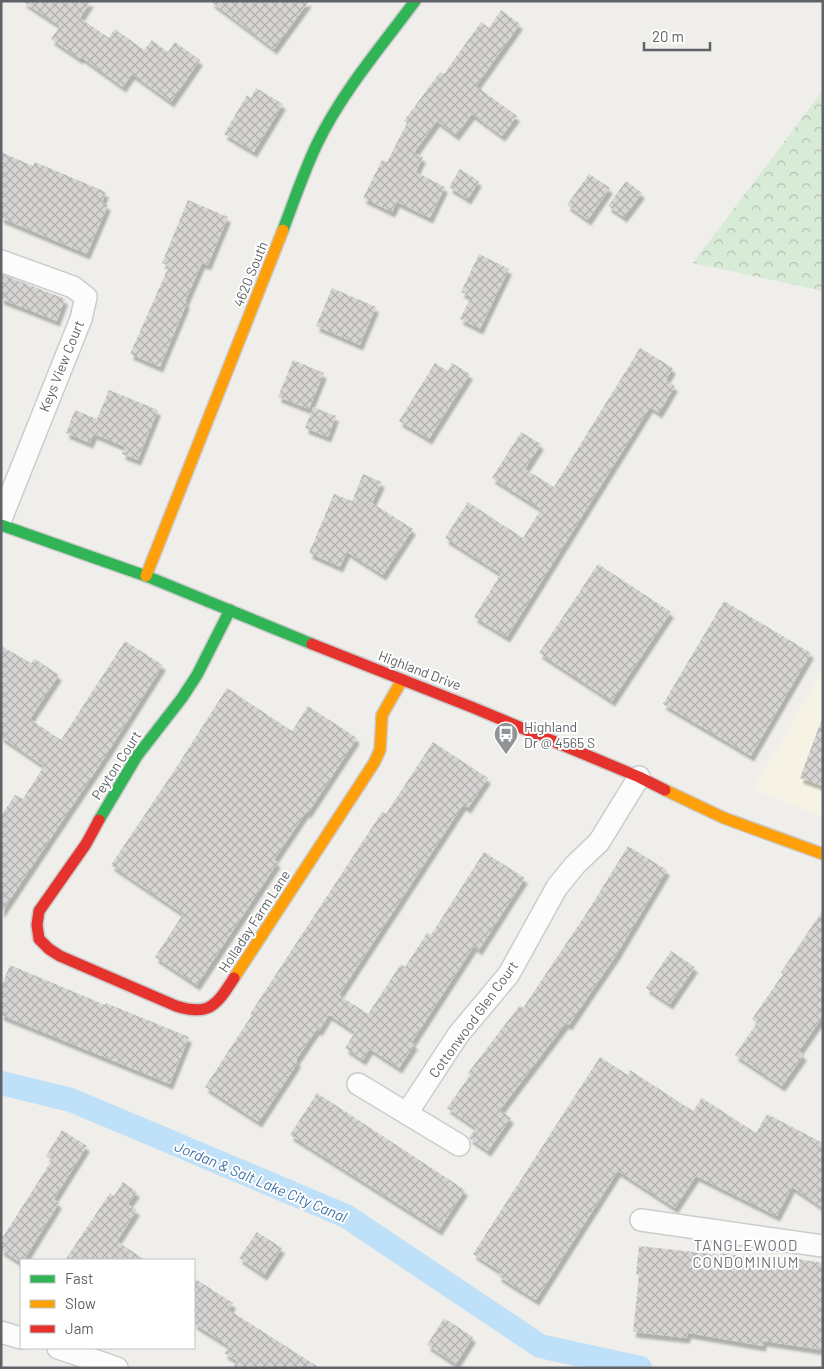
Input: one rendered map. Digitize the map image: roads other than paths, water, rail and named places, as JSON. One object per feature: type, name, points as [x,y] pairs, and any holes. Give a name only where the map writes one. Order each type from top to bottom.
[{"type":"street","name":"4620 South","points":[[146,576],[318,144],[331,116],[415,1]]},
{"type":"street","name":"Keys View Court","points":[[1,261],[73,288],[86,297],[81,319],[1,519]]},
{"type":"street","name":"Highland Drive","points":[[1,525],[146,576],[474,708],[639,777],[724,818],[823,854]]},
{"type":"street","name":"Peyton Court","points":[[39,939],[36,925],[39,911],[86,844],[137,756],[182,698],[197,674],[230,610]]},
{"type":"street","name":"Holladay Farm Lane","points":[[39,939],[60,956],[176,1006],[190,1011],[201,1011],[211,1007],[219,1001],[232,982],[367,776],[380,750],[382,715],[402,680]]},
{"type":"street","name":"Cottonwood Glen Court","points":[[407,1113],[458,1035],[509,974],[557,887],[575,865],[599,842],[639,777]]},
{"type":"street","points":[[358,1084],[459,1146]]},
{"type":"street","points":[[641,1220],[823,1246]]},
{"type":"street","points":[[1,1332],[20,1338]]},
{"type":"street","points":[[61,1349],[117,1368]]},
{"type":"waterway","name":"Jordan & Salt Lake City Canal","points":[[1,1083],[71,1100],[346,1216],[540,1346],[640,1368]]},
{"type":"place","name":"Highland Dr @ 4565 S","points":[[506,755]]},
{"type":"district","name":"TANGLEWOOD CONDOMINIUM","points":[[746,1254]]}]
